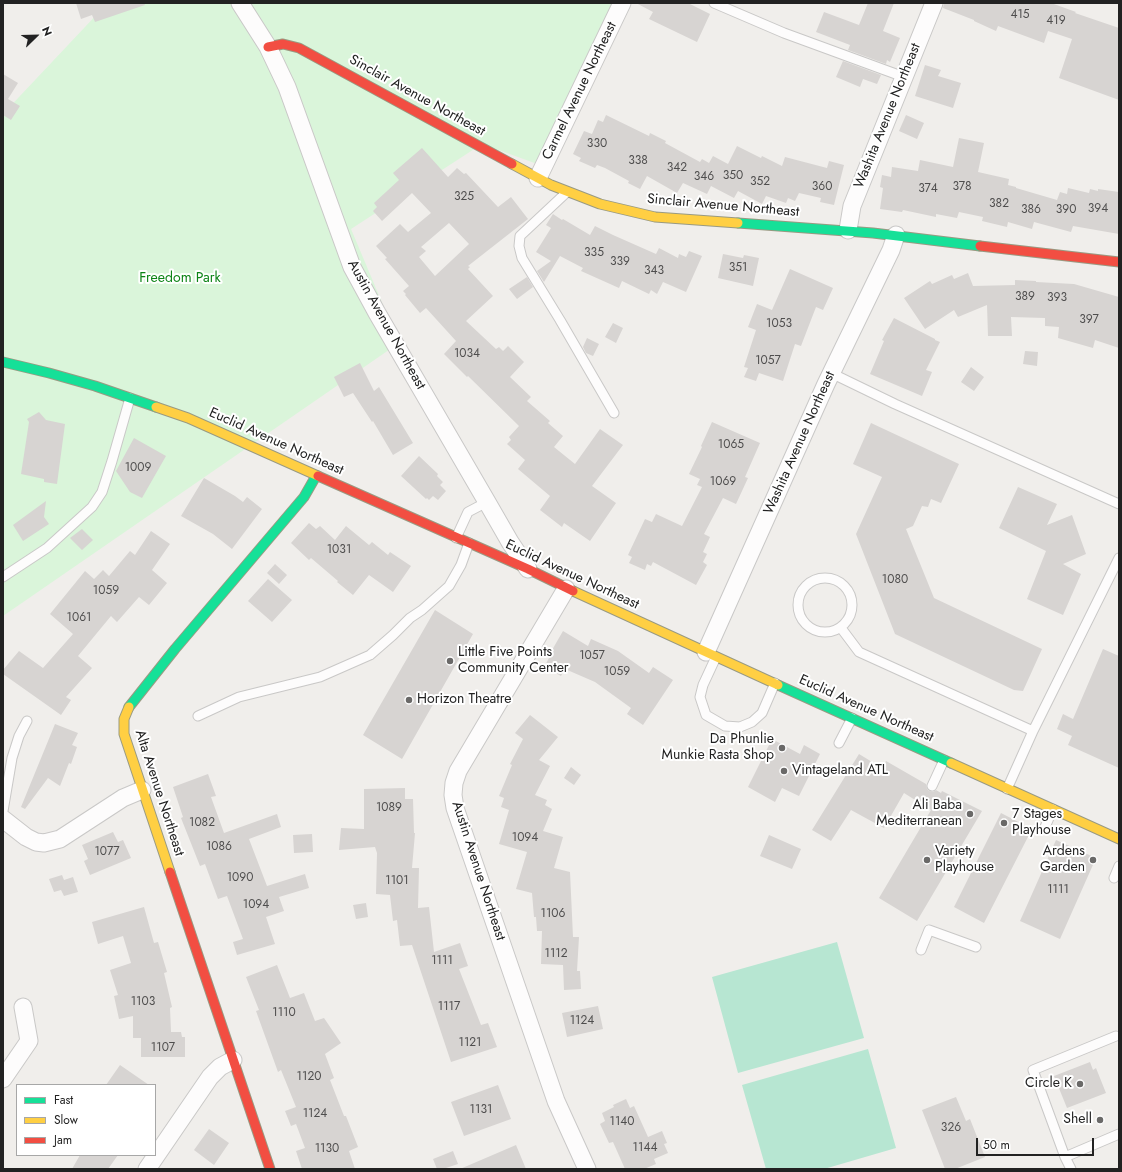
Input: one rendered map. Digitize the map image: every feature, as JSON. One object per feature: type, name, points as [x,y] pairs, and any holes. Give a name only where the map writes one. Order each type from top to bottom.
[{"type":"street","name":"Austin Avenue Northeast","points":[[240,3],[268,47],[287,87],[352,267],[376,313],[510,542],[528,569]]},
{"type":"street","name":"Carmel Avenue Northeast","points":[[538,178],[622,3]]},
{"type":"street","name":"Washita Avenue Northeast","points":[[848,230],[852,206],[934,3]]},
{"type":"street","name":"Sinclair Avenue Northeast","points":[[268,47],[283,44],[299,48],[551,185],[600,204],[654,216],[848,230],[1119,262]]},
{"type":"street","name":"Washita Avenue Northeast","points":[[711,655],[831,373],[891,250],[896,235]]},
{"type":"street","name":"Euclid Avenue Northeast","points":[[3,362],[87,383],[188,418],[528,569],[566,589],[1119,839]]},
{"type":"street","name":"Alta Avenue Northeast","points":[[270,1169],[142,790],[124,734],[124,719],[129,707],[175,648],[304,497],[316,476]]},
{"type":"street","name":"Austin Avenue Northeast","points":[[566,589],[458,771],[452,795],[455,808],[556,1101],[587,1169]]},
{"type":"street","points":[[3,818],[26,837],[36,842],[44,843],[60,839],[123,798],[142,790]]},
{"type":"street","points":[[3,1079],[29,1041],[23,1006]]},
{"type":"street","points":[[156,1156],[210,1077],[220,1067],[233,1060]]},
{"type":"street","points":[[147,1169],[156,1156]]},
{"type":"lane","points":[[714,3],[784,33],[904,77]]},
{"type":"lane","points":[[568,191],[520,236],[519,246],[522,258],[614,413]]},
{"type":"lane","points":[[831,373],[895,404],[1119,504]]},
{"type":"lane","points":[[3,577],[47,548],[92,507],[102,492],[130,398]]},
{"type":"lane","points":[[456,538],[468,512],[487,502]]},
{"type":"lane","points":[[198,716],[239,697],[320,677],[370,655],[410,618],[422,610],[449,586],[461,565],[469,543]]},
{"type":"lane","points":[[1006,788],[1119,558]]},
{"type":"lane","points":[[824,578],[834,579],[846,588],[851,596],[852,612],[848,621],[840,628],[832,632],[823,633],[807,626],[801,618],[798,609],[799,597],[803,588],[810,582],[824,578]]},
{"type":"lane","points":[[840,628],[859,652],[1033,731]]},
{"type":"lane","points":[[711,655],[700,697],[706,715],[725,726],[740,727],[752,722],[762,713],[775,683]]},
{"type":"lane","points":[[839,743],[852,718]]},
{"type":"lane","points":[[3,811],[12,758],[19,736],[27,721]]},
{"type":"lane","points":[[932,786],[944,760]]},
{"type":"lane","points":[[1045,827],[1053,809]]},
{"type":"lane","points":[[1114,878],[1119,866]]},
{"type":"lane","points":[[920,950],[928,930],[976,947]]},
{"type":"lane","points":[[1071,1169],[1065,1157],[1033,1070],[1116,1036]]},
{"type":"lane","points":[[1065,1157],[1119,1134]]},
{"type":"green space","name":"Freedom Park","points":[[132,3],[623,3],[540,165],[482,144],[351,229],[399,343],[3,616],[3,114],[101,10]]},
{"type":"green space","points":[[837,942],[864,1038],[738,1073],[712,977]]},
{"type":"green space","points":[[868,1049],[896,1148],[824,1169],[766,1169],[742,1085]]},
{"type":"building","points":[[76,3],[144,3],[145,5],[95,22],[92,15],[81,19]]},
{"type":"building","points":[[636,3],[688,3],[710,14],[697,42],[649,19],[653,12]]},
{"type":"building","points":[[868,3],[894,3],[883,31],[900,38],[890,62],[887,60],[886,64],[848,50],[850,45],[816,32],[824,12],[859,25]]},
{"type":"building","points":[[944,3],[1051,3],[1119,28],[1119,100],[1059,78],[1072,39],[1048,31],[1044,43],[998,26],[996,31],[974,20],[943,8]]},
{"type":"building","points":[[843,61],[881,75],[877,84],[863,79],[860,87],[836,77]]},
{"type":"building","points":[[925,65],[941,70],[938,76],[961,83],[953,108],[915,96]]},
{"type":"building","points":[[3,74],[18,83],[8,99],[20,106],[11,120],[3,115]]},
{"type":"building","points":[[606,115],[649,136],[650,133],[666,141],[665,143],[700,162],[702,159],[709,163],[713,156],[728,164],[737,146],[761,158],[762,156],[782,166],[785,157],[827,168],[829,161],[844,165],[834,205],[820,202],[821,198],[799,193],[795,201],[788,198],[786,203],[766,196],[762,204],[738,191],[734,198],[711,186],[707,194],[683,183],[677,193],[647,176],[640,189],[628,183],[629,181],[605,168],[597,165],[595,168],[579,161],[581,158],[573,154],[584,131],[592,134],[598,120],[603,122]]},
{"type":"building","points":[[906,115],[924,123],[917,139],[899,131]]},
{"type":"building","points":[[959,138],[984,143],[978,172],[1009,179],[1008,185],[1016,188],[1057,200],[1060,192],[1067,194],[1068,188],[1089,193],[1090,189],[1119,192],[1119,234],[1073,226],[1071,232],[1034,222],[1032,229],[1008,222],[1007,227],[982,221],[983,217],[959,212],[957,218],[936,214],[936,217],[903,210],[902,212],[880,209],[883,188],[880,187],[882,175],[891,177],[892,167],[918,171],[920,160],[953,167]]},
{"type":"building","points":[[422,148],[448,177],[457,168],[464,174],[466,173],[498,207],[511,197],[528,219],[468,266],[470,267],[468,269],[493,296],[466,321],[496,349],[499,347],[503,351],[508,346],[524,362],[510,377],[531,397],[527,401],[550,421],[548,423],[563,436],[554,447],[575,464],[600,429],[623,445],[592,486],[616,503],[590,541],[564,523],[562,527],[540,510],[550,496],[518,469],[525,460],[507,444],[511,440],[509,437],[519,426],[444,354],[456,341],[426,308],[420,313],[403,291],[409,286],[385,259],[387,258],[376,246],[400,224],[408,232],[431,213],[412,193],[382,221],[373,211],[377,207],[374,203],[399,180],[393,173]],"holes":[[[449,223],[469,244],[435,276],[419,257],[426,251],[421,247]]]},
{"type":"building","points":[[553,214],[590,235],[595,226],[656,254],[659,248],[678,258],[679,254],[686,257],[689,251],[702,256],[686,292],[663,282],[657,294],[651,290],[649,294],[622,281],[619,288],[581,271],[583,268],[560,256],[544,282],[537,271],[551,261],[536,252],[551,228],[546,225]]},
{"type":"building","points":[[723,254],[743,258],[744,255],[759,258],[753,286],[718,278]]},
{"type":"building","points":[[790,269],[833,288],[823,310],[816,307],[801,346],[795,344],[783,381],[759,373],[756,381],[744,377],[748,368],[744,367],[756,330],[748,327],[757,304],[772,310]]},
{"type":"building","points":[[968,273],[973,286],[1015,285],[1015,280],[1036,281],[1074,284],[1119,297],[1119,348],[1095,340],[1093,348],[1058,338],[1059,327],[1045,326],[1045,318],[1011,317],[1012,336],[988,336],[987,305],[958,317],[954,310],[925,329],[904,298],[930,281],[932,284],[952,275],[954,279]]},
{"type":"building","points":[[527,277],[533,287],[517,299],[509,289]]},
{"type":"building","points":[[894,318],[940,342],[926,370],[932,372],[922,396],[870,374],[884,341],[882,340]]},
{"type":"building","points":[[613,323],[623,328],[616,343],[605,337]]},
{"type":"building","points":[[587,338],[599,344],[593,356],[586,353],[583,347]]},
{"type":"building","points":[[1025,351],[1038,352],[1037,366],[1023,364]]},
{"type":"building","points":[[360,363],[374,391],[379,387],[413,443],[393,455],[373,421],[372,422],[353,393],[344,397],[334,377]]},
{"type":"building","points":[[971,367],[984,377],[974,391],[961,382]]},
{"type":"building","points":[[39,412],[46,420],[65,424],[57,484],[44,482],[44,479],[21,474],[29,422],[27,419]]},
{"type":"building","points":[[712,422],[760,443],[745,477],[748,478],[736,504],[723,498],[704,534],[710,537],[703,552],[707,554],[703,562],[707,565],[696,585],[653,562],[651,566],[647,564],[645,570],[629,563],[632,557],[628,555],[645,519],[652,522],[656,514],[682,526],[702,487],[697,485],[700,479],[689,474]]},
{"type":"building","points":[[871,423],[959,464],[941,503],[931,499],[928,507],[922,506],[913,526],[906,529],[934,598],[1042,649],[1023,691],[1014,690],[895,634],[856,534],[882,477],[853,464]]},
{"type":"building","points":[[134,438],[166,456],[142,498],[130,492],[116,471]]},
{"type":"building","points":[[419,456],[438,474],[437,476],[443,482],[440,485],[446,491],[438,500],[433,496],[429,500],[427,498],[426,499],[401,476]]},
{"type":"building","points":[[204,478],[243,502],[247,497],[262,509],[232,549],[213,534],[181,516]]},
{"type":"building","points":[[1018,487],[1057,504],[1047,525],[1072,515],[1086,554],[1063,564],[1081,574],[1063,615],[1027,599],[1046,551],[999,528]]},
{"type":"building","points":[[46,501],[44,517],[49,524],[23,541],[13,525]]},
{"type":"building","points":[[309,523],[316,529],[320,526],[335,540],[346,526],[369,545],[372,542],[388,555],[390,552],[411,566],[393,592],[369,575],[353,595],[311,558],[309,560],[291,543]]},
{"type":"building","points":[[82,529],[93,540],[82,550],[70,538]]},
{"type":"building","points":[[151,531],[170,544],[152,570],[167,583],[149,605],[139,597],[117,622],[111,616],[78,656],[92,668],[66,697],[71,700],[61,715],[3,674],[3,670],[19,651],[43,668],[73,634],[50,614],[85,571],[94,579],[103,570],[109,576],[130,551],[135,555]]},
{"type":"building","points":[[275,564],[287,575],[279,584],[267,573]]},
{"type":"building","points":[[268,579],[292,600],[272,622],[248,601]]},
{"type":"building","name":"Horizon Theatre","points":[[435,610],[473,634],[402,759],[363,735]]},
{"type":"building","points":[[563,631],[588,646],[591,639],[618,651],[649,673],[653,667],[673,680],[643,725],[627,714],[631,708],[595,682],[565,669],[561,676],[544,667]]},
{"type":"building","points":[[1103,649],[1119,656],[1119,768],[1068,745],[1072,736],[1057,729],[1063,714],[1073,719]]},
{"type":"building","points":[[530,715],[558,737],[539,760],[550,766],[535,795],[547,800],[545,805],[552,809],[543,831],[563,837],[554,868],[570,872],[573,937],[579,937],[577,971],[580,971],[581,989],[564,990],[563,965],[541,964],[542,931],[537,931],[532,893],[516,889],[527,852],[499,844],[509,810],[501,807],[504,798],[499,796],[512,765],[510,764],[523,739],[515,733]]},
{"type":"building","points":[[55,724],[78,733],[72,745],[77,747],[71,764],[69,763],[60,786],[48,778],[25,809],[21,807]]},
{"type":"building","name":"Vintageland ATL","points":[[772,739],[800,754],[804,745],[820,754],[799,796],[782,788],[775,802],[748,787]]},
{"type":"building","points":[[859,754],[882,768],[886,761],[926,784],[929,791],[933,792],[936,790],[941,793],[942,791],[982,811],[917,921],[879,898],[931,810],[904,793],[884,828],[851,810],[831,841],[812,830]]},
{"type":"building","points":[[571,767],[581,775],[574,785],[564,778]]},
{"type":"building","points":[[208,774],[216,796],[211,797],[224,833],[277,814],[281,827],[249,839],[267,886],[305,874],[309,888],[279,897],[284,911],[266,917],[275,944],[237,955],[233,942],[243,939],[227,896],[218,899],[205,864],[200,866],[181,818],[183,817],[173,787]]},
{"type":"building","points":[[405,788],[405,799],[413,799],[415,833],[412,868],[419,868],[418,908],[429,907],[434,952],[460,943],[468,966],[459,969],[481,1025],[488,1023],[497,1047],[451,1062],[412,945],[400,946],[397,920],[393,921],[390,895],[376,894],[377,853],[375,847],[339,850],[341,828],[364,829],[364,789]]},
{"type":"building","points":[[1001,813],[1032,829],[984,923],[954,907]]},
{"type":"building","points":[[113,832],[118,842],[123,840],[131,858],[90,875],[84,861],[88,859],[82,845]]},
{"type":"building","points":[[312,834],[313,852],[294,853],[293,835]]},
{"type":"building","points":[[769,835],[801,849],[792,869],[760,856]]},
{"type":"building","points":[[1056,840],[1096,858],[1060,939],[1020,921]]},
{"type":"building","points":[[62,875],[64,880],[73,877],[78,892],[64,896],[61,890],[54,892],[49,879]]},
{"type":"building","points":[[366,903],[368,917],[356,919],[353,905]]},
{"type":"building","points":[[144,907],[154,943],[158,942],[167,972],[164,973],[172,1007],[170,1008],[171,1032],[181,1032],[182,1037],[185,1037],[185,1057],[141,1057],[141,1038],[133,1038],[133,1016],[119,1019],[114,996],[118,995],[110,970],[131,963],[123,936],[98,944],[92,922]]},
{"type":"building","points":[[277,965],[290,998],[304,993],[315,1021],[324,1018],[341,1043],[325,1054],[334,1078],[330,1080],[358,1147],[349,1151],[355,1169],[302,1169],[296,1151],[305,1148],[296,1124],[291,1126],[285,1111],[296,1107],[281,1070],[278,1072],[256,1011],[259,1010],[246,977]]},
{"type":"building","points":[[598,1006],[603,1029],[567,1037],[562,1013]]},
{"type":"building","name":"Circle K","points":[[1090,1062],[1093,1070],[1096,1068],[1106,1093],[1067,1108],[1054,1076]]},
{"type":"building","points":[[120,1065],[148,1084],[107,1084]]},
{"type":"building","points":[[498,1085],[511,1119],[464,1136],[451,1102]]},
{"type":"building","points":[[956,1097],[966,1121],[970,1119],[985,1157],[955,1169],[945,1169],[922,1110]]},
{"type":"building","points":[[626,1099],[630,1108],[634,1106],[648,1137],[662,1131],[667,1143],[664,1144],[668,1153],[654,1159],[656,1164],[644,1169],[625,1169],[613,1142],[609,1143],[600,1124],[605,1121],[602,1113],[614,1107],[613,1105]]},
{"type":"building","points":[[209,1129],[229,1143],[214,1165],[194,1150]]},
{"type":"building","points":[[516,1145],[526,1169],[460,1169]]},
{"type":"building","points":[[453,1151],[458,1164],[443,1169],[437,1169],[433,1159]]},
{"type":"building","points":[[79,1156],[117,1156],[108,1169],[72,1169]]},
{"type":"traffic: fast","points":[[738,223],[873,233],[980,246]]},
{"type":"traffic: fast","points":[[3,362],[95,386],[156,407]]},
{"type":"traffic: fast","points":[[129,707],[175,649],[304,497],[316,476]]},
{"type":"traffic: fast","points":[[778,685],[951,763]]},
{"type":"traffic: slow","points":[[512,164],[551,185],[600,204],[655,217],[738,223]]},
{"type":"traffic: slow","points":[[156,407],[188,418],[318,476]]},
{"type":"traffic: slow","points":[[573,591],[778,685]]},
{"type":"traffic: slow","points":[[129,707],[124,719],[124,734],[170,872]]},
{"type":"traffic: slow","points":[[951,763],[1119,839]]},
{"type":"traffic: jam","points":[[268,47],[283,44],[299,48],[512,164]]},
{"type":"traffic: jam","points":[[980,246],[1119,262]]},
{"type":"traffic: jam","points":[[318,476],[528,569],[573,591]]},
{"type":"traffic: jam","points":[[170,872],[270,1169]]},
{"type":"place","name":"Little Five Points Community Center","points":[[450,661]]},
{"type":"place","name":"Horizon Theatre","points":[[409,700]]},
{"type":"place","name":"Da Phunlie Munkie Rasta Shop","points":[[782,748]]},
{"type":"place","name":"Vintageland ATL","points":[[784,771]]},
{"type":"place","name":"Ali Baba Mediterranean","points":[[970,814]]},
{"type":"place","name":"7 Stages Playhouse","points":[[1004,823]]},
{"type":"place","name":"Variety Playhouse","points":[[927,860]]},
{"type":"place","name":"Ardens Garden","points":[[1093,860]]},
{"type":"place","name":"Circle K","points":[[1080,1084]]},
{"type":"place","name":"Shell","points":[[1100,1120]]}]
